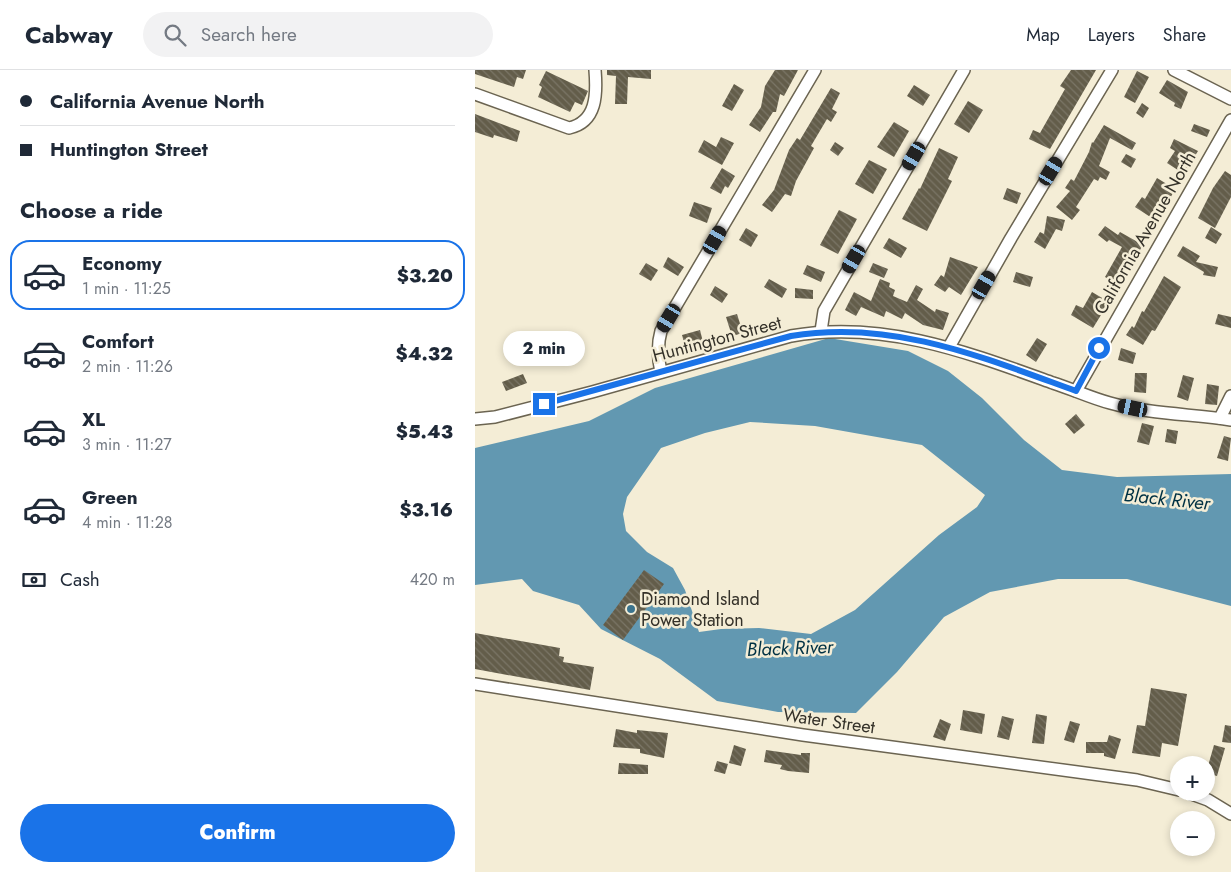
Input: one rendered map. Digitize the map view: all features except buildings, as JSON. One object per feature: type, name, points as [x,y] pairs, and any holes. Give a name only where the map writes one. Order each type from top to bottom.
[{"type":"street","points":[[475,94],[569,128],[580,126],[587,119],[597,94],[595,70]]},
{"type":"street","points":[[661,372],[659,339],[661,331],[815,70]]},
{"type":"street","points":[[821,331],[823,311],[964,70]]},
{"type":"street","points":[[949,347],[1011,238],[1111,70]]},
{"type":"street","points":[[1174,70],[1229,94]]},
{"type":"street","name":"California Avenue North","points":[[1076,391],[1078,382],[1231,120]]},
{"type":"street","name":"Huntington Street","points":[[475,419],[495,417],[791,336],[821,331],[851,330],[898,335],[949,347],[1111,403],[1133,408],[1226,419]]},
{"type":"street","points":[[1226,419],[1231,396]]},
{"type":"street","name":"Water Street","points":[[475,684],[803,735],[1137,780],[1170,788]]},
{"type":"street","points":[[1210,801],[1231,814]]},
{"type":"water","name":"Black River","points":[[829,338],[908,351],[948,371],[982,398],[1024,440],[1062,470],[1117,477],[1231,474],[1231,606],[1127,579],[1058,579],[990,592],[944,617],[897,672],[856,713],[778,712],[717,701],[660,659],[601,629],[579,605],[533,591],[522,579],[475,585],[475,448],[589,421],[655,388]],"holes":[[[750,422],[815,426],[922,445],[985,495],[977,507],[939,535],[855,610],[811,634],[759,628],[721,629],[699,632],[685,590],[673,568],[647,552],[626,531],[623,514],[627,497],[661,448],[705,433]]]},
{"type":"place","name":"Diamond Island Power Station","points":[[631,609]]},
{"type":"route","points":[[544,404],[791,336],[821,331],[851,330],[898,335],[949,347],[1076,391],[1078,382],[1099,348]]}]
